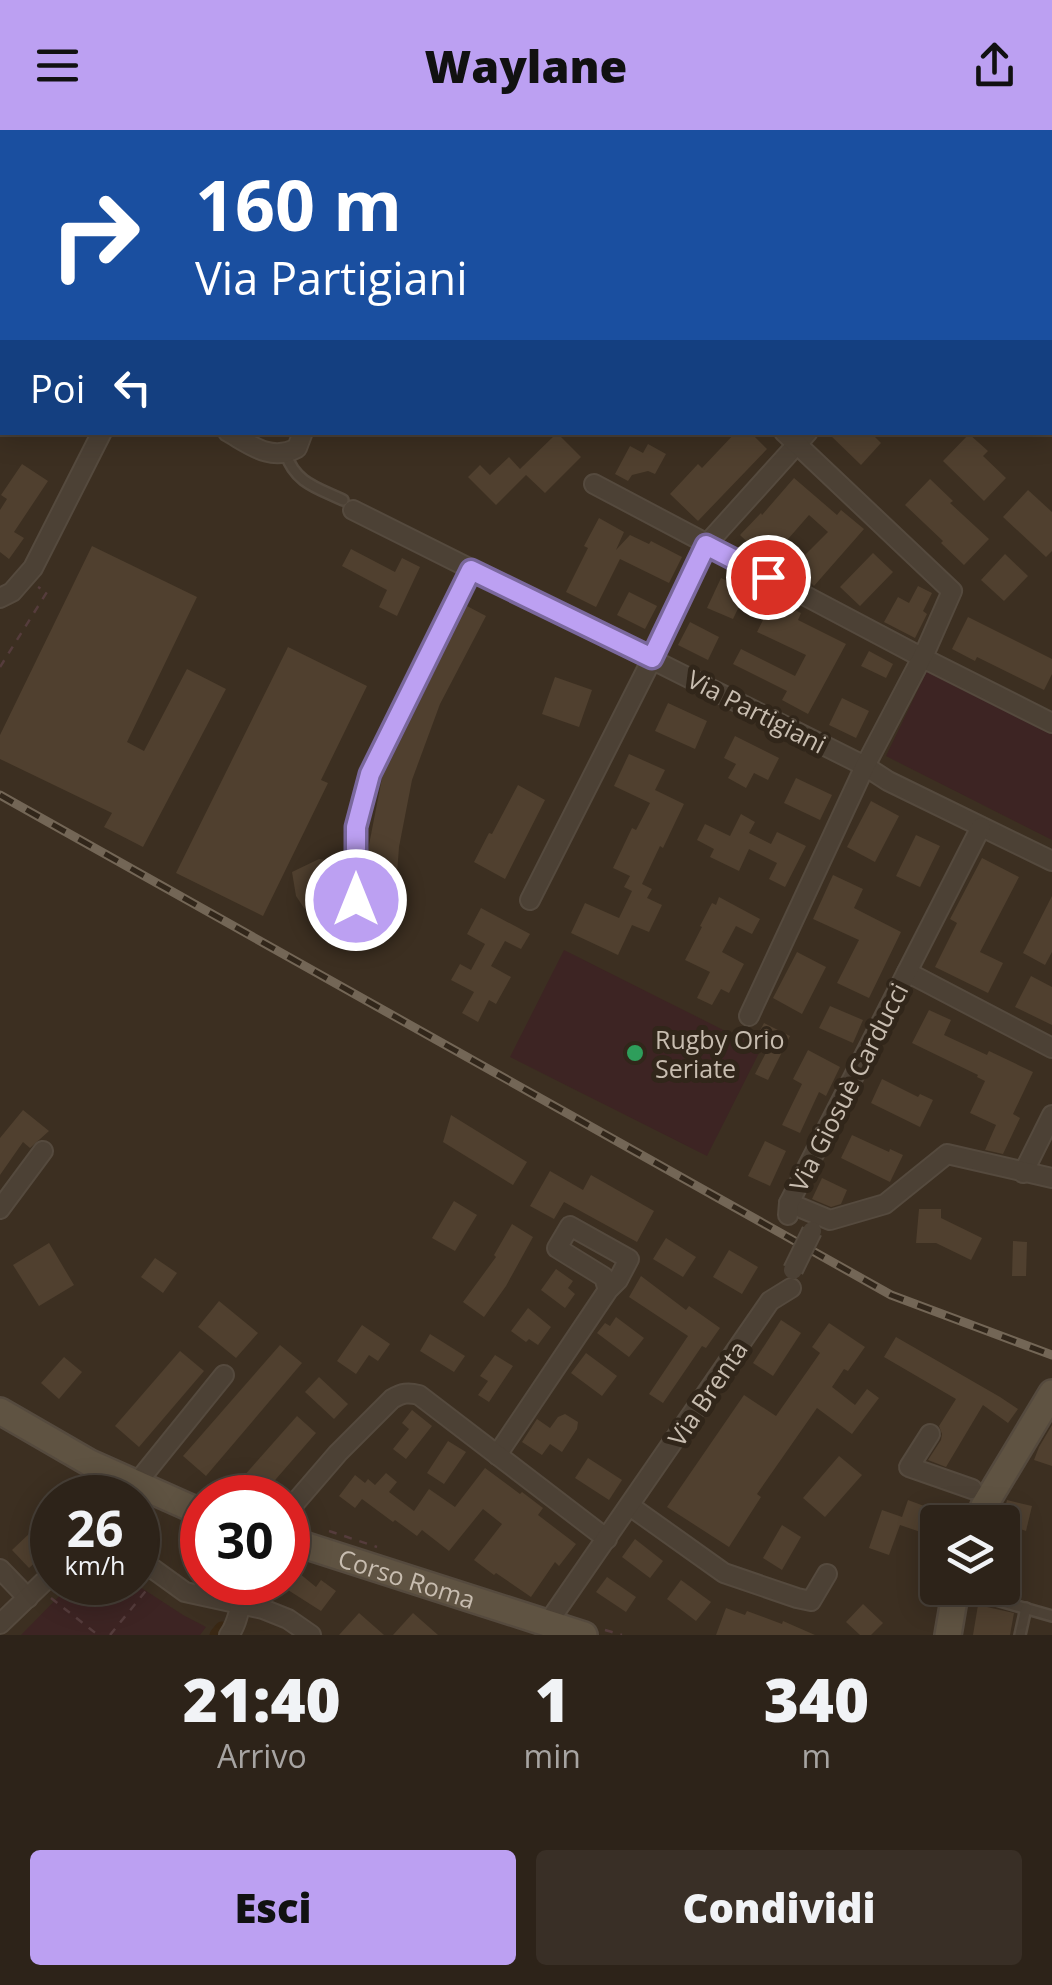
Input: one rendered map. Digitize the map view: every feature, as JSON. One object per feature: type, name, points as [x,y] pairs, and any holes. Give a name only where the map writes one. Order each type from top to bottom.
[{"type":"street","points":[[0,598],[12,592],[32,568],[100,435]]},
{"type":"street","points":[[234,435],[275,455],[297,448],[302,435]]},
{"type":"street","points":[[530,900],[706,545],[797,436],[950,588],[951,596],[865,766],[748,1016]]},
{"type":"street","points":[[594,484],[1052,723]]},
{"type":"street","name":"Via Partigiani","points":[[348,505],[1052,861]]},
{"type":"street","points":[[356,900],[356,827],[370,774],[471,570]]},
{"type":"street","name":"Via Giosuè Carducci","points":[[982,827],[788,1209],[830,1220],[884,1204],[947,1154],[1022,1172]]},
{"type":"street","name":"Via Giosuè Carducci","points":[[907,972],[1052,1048]]},
{"type":"street","points":[[1052,1115],[1022,1172],[1052,1178]]},
{"type":"street","points":[[0,1209],[42,1150]]},
{"type":"street","name":"Via Brenta","points":[[547,1624],[770,1301],[792,1279],[812,1231]]},
{"type":"street","points":[[497,1455],[608,1290]]},
{"type":"street","points":[[143,1475],[224,1375]]},
{"type":"street","points":[[310,1485],[392,1398],[410,1392],[607,1538]]},
{"type":"street","points":[[985,1505],[1052,1393]]},
{"type":"street","points":[[0,1410],[108,1475]]},
{"type":"street","points":[[930,1434],[908,1467],[972,1489]]},
{"type":"street","points":[[630,1506],[724,1573],[742,1580],[811,1600],[828,1574]]},
{"type":"street","name":"Corso Roma","points":[[310,1547],[584,1635]]},
{"type":"street","points":[[0,1569],[30,1598]]},
{"type":"street","points":[[160,1574],[180,1588]]},
{"type":"street","points":[[0,1624],[32,1605]]},
{"type":"street","points":[[230,1635],[240,1605],[288,1618],[311,1635]]},
{"type":"street","points":[[948,1635],[953,1605]]},
{"type":"lane","points":[[286,454],[290,468],[300,479],[348,505]]},
{"type":"lane","points":[[1016,1605],[1052,1616]]},
{"type":"lane","points":[[1020,1635],[1026,1608]]},
{"type":"path","points":[[0,667],[47,592],[22,580]]},
{"type":"path","points":[[62,1605],[98,1635]]},
{"type":"path","points":[[110,1635],[135,1605]]},
{"type":"shaded area","points":[[929,667],[1052,728],[1052,840],[886,756]]},
{"type":"shaded area","name":"Rugby Orio Seriate","points":[[564,950],[761,1049],[707,1156],[510,1057]]},
{"type":"shaded area","points":[[160,1600],[206,1627],[200,1635],[21,1635],[50,1605],[160,1605]]},
{"type":"building","points":[[555,435],[581,457],[545,493],[526,475],[496,505],[468,477],[480,465],[490,475],[509,457],[520,469]]},
{"type":"building","points":[[733,435],[753,435],[767,449],[698,521],[670,494],[698,464],[702,468]]},
{"type":"building","points":[[830,435],[873,435],[881,443],[861,465]]},
{"type":"building","points":[[970,435],[988,451],[983,456],[1006,478],[984,501],[943,461]]},
{"type":"building","points":[[648,444],[666,454],[655,474],[648,471],[632,475],[628,481],[615,474],[630,446],[643,453]]},
{"type":"building","points":[[22,464],[48,481],[14,532],[24,538],[9,559],[0,552],[0,510],[7,499],[1,495]]},
{"type":"building","points":[[794,478],[837,515],[841,510],[864,529],[814,586],[794,566],[828,532],[809,515],[768,562],[740,535]]},
{"type":"building","points":[[930,479],[989,539],[964,565],[905,505]]},
{"type":"building","points":[[1028,490],[1052,512],[1052,551],[1046,557],[1003,517]]},
{"type":"building","points":[[599,518],[624,532],[616,550],[630,535],[682,557],[669,583],[620,559],[596,607],[566,592]]},
{"type":"building","points":[[92,546],[197,597],[127,742],[144,751],[187,669],[226,689],[143,847],[104,827],[112,813],[0,759],[0,735]]},
{"type":"building","points":[[351,549],[395,572],[402,558],[420,567],[397,616],[379,607],[387,590],[342,566]]},
{"type":"building","points":[[873,553],[893,572],[860,606],[840,587]]},
{"type":"building","points":[[1005,554],[1028,576],[1004,601],[981,580]]},
{"type":"building","points":[[721,578],[747,590],[733,619],[707,608]]},
{"type":"building","points":[[918,586],[932,593],[915,638],[884,622],[898,597],[909,603]]},
{"type":"building","points":[[629,592],[657,606],[645,629],[617,615]]},
{"type":"building","points":[[773,600],[801,613],[798,620],[846,644],[808,714],[782,700],[787,691],[733,664],[741,649],[795,676],[806,655],[757,632]]},
{"type":"building","points":[[467,606],[486,616],[440,704],[412,780],[399,847],[396,928],[366,929],[368,850],[382,778]]},
{"type":"building","points":[[968,617],[1052,659],[1052,674],[1044,690],[952,649]]},
{"type":"building","points":[[690,622],[719,637],[708,660],[678,645]]},
{"type":"building","points":[[288,647],[367,686],[321,780],[328,783],[263,916],[176,873]]},
{"type":"building","points":[[869,651],[893,664],[886,678],[861,666]]},
{"type":"building","points":[[555,677],[592,690],[579,727],[542,714]]},
{"type":"building","points":[[842,698],[869,711],[856,738],[829,725]]},
{"type":"building","points":[[668,703],[707,721],[695,749],[655,731]]},
{"type":"building","points":[[735,736],[779,758],[768,780],[754,773],[746,788],[728,778],[736,764],[724,758]]},
{"type":"building","points":[[629,754],[665,770],[655,790],[684,804],[642,884],[652,889],[647,898],[662,905],[649,932],[632,925],[618,955],[571,933],[585,903],[619,918],[632,891],[624,887],[630,876],[613,868],[632,828],[636,830],[650,803],[614,786]]},
{"type":"building","points":[[796,778],[832,795],[820,820],[784,803]]},
{"type":"building","points":[[518,785],[545,800],[505,879],[474,862]]},
{"type":"building","points":[[871,801],[899,816],[875,862],[847,847]]},
{"type":"building","points":[[741,814],[755,822],[749,833],[771,844],[777,832],[806,846],[785,887],[769,879],[777,863],[749,849],[739,871],[710,857],[714,849],[697,840],[705,824],[730,836]]},
{"type":"building","points":[[916,835],[940,846],[920,887],[896,876]]},
{"type":"building","points":[[982,858],[1019,877],[980,952],[1003,963],[988,993],[935,967],[957,923],[950,919]]},
{"type":"building","points":[[319,859],[344,868],[345,904],[330,914],[316,914],[304,908],[296,896],[292,872]]},
{"type":"building","points":[[833,875],[863,889],[854,908],[901,932],[869,998],[837,983],[859,940],[813,919]]},
{"type":"building","points":[[1052,896],[1052,952],[1045,965],[1023,953]]},
{"type":"building","points":[[719,897],[760,919],[752,934],[736,926],[722,952],[744,964],[729,993],[721,989],[712,1005],[697,998],[710,972],[685,960],[712,903],[716,905]]},
{"type":"building","points":[[481,908],[530,934],[521,949],[505,941],[491,966],[511,977],[496,1004],[489,1000],[478,1022],[462,1013],[474,992],[451,980],[460,964],[471,970],[485,944],[467,934]]},
{"type":"building","points":[[797,952],[826,967],[802,1014],[773,998]]},
{"type":"building","points":[[1031,976],[1052,987],[1052,1025],[1015,1007]]},
{"type":"building","points":[[830,1006],[863,1020],[853,1043],[819,1028]]},
{"type":"building","points":[[929,1010],[951,1020],[944,1035],[1033,1072],[1013,1114],[1020,1118],[1003,1154],[985,1150],[996,1125],[970,1113],[985,1081],[912,1043]]},
{"type":"building","points":[[764,1023],[790,1036],[768,1080],[755,1074],[771,1043],[757,1036]]},
{"type":"building","points":[[808,1050],[840,1067],[826,1096],[819,1092],[800,1133],[782,1125],[802,1084],[793,1079]]},
{"type":"building","points":[[882,1079],[933,1100],[920,1127],[871,1103]]},
{"type":"building","points":[[23,1110],[49,1131],[30,1148],[23,1142],[0,1175],[0,1138]]},
{"type":"building","points":[[451,1115],[527,1162],[513,1185],[443,1142]]},
{"type":"building","points":[[852,1135],[903,1155],[890,1182],[841,1158]]},
{"type":"building","points":[[765,1141],[786,1151],[770,1186],[748,1176]]},
{"type":"building","points":[[550,1171],[583,1190],[591,1175],[654,1211],[637,1242],[564,1202],[554,1219],[530,1206]]},
{"type":"building","points":[[822,1178],[847,1190],[841,1204],[831,1207],[812,1199]]},
{"type":"building","points":[[454,1201],[477,1215],[455,1251],[432,1238]]},
{"type":"building","points":[[919,1209],[941,1209],[941,1218],[982,1238],[971,1260],[936,1243],[916,1243]]},
{"type":"building","points":[[512,1224],[533,1237],[484,1317],[463,1302],[496,1257]]},
{"type":"building","points":[[666,1238],[696,1257],[683,1277],[653,1259]]},
{"type":"building","points":[[1013,1241],[1027,1242],[1026,1276],[1012,1276]]},
{"type":"building","points":[[49,1243],[74,1285],[39,1306],[13,1265]]},
{"type":"building","points":[[729,1250],[758,1267],[742,1294],[713,1277]]},
{"type":"building","points":[[155,1258],[177,1273],[163,1293],[141,1277]]},
{"type":"building","points":[[556,1269],[573,1281],[568,1288],[575,1294],[565,1308],[541,1290]]},
{"type":"building","points":[[641,1276],[686,1310],[689,1306],[720,1328],[706,1348],[702,1346],[663,1403],[649,1394],[688,1336],[629,1297]]},
{"type":"building","points":[[219,1301],[258,1333],[236,1358],[198,1327]]},
{"type":"building","points":[[528,1308],[551,1327],[538,1345],[511,1331]]},
{"type":"building","points":[[616,1317],[644,1338],[629,1357],[597,1333],[605,1323],[610,1326]]},
{"type":"building","points":[[781,1320],[801,1333],[773,1376],[753,1363]]},
{"type":"building","points":[[829,1323],[865,1347],[832,1387],[855,1405],[867,1389],[879,1398],[852,1434],[817,1408],[757,1494],[761,1497],[729,1547],[667,1507],[744,1395],[776,1416],[820,1353],[812,1347]]},
{"type":"building","points":[[362,1325],[390,1344],[378,1361],[369,1355],[356,1374],[337,1361]]},
{"type":"building","points":[[430,1334],[465,1356],[454,1372],[420,1351]]},
{"type":"building","points":[[896,1337],[1018,1409],[1008,1423],[983,1405],[946,1467],[928,1460],[941,1440],[939,1426],[956,1399],[884,1357]]},
{"type":"building","points":[[280,1345],[302,1363],[207,1475],[183,1456]]},
{"type":"building","points":[[180,1351],[204,1371],[139,1447],[115,1426]]},
{"type":"building","points":[[586,1353],[617,1376],[602,1396],[571,1373]]},
{"type":"building","points":[[495,1355],[513,1366],[489,1402],[478,1395],[488,1381],[480,1376]]},
{"type":"building","points":[[64,1357],[82,1372],[59,1399],[41,1383]]},
{"type":"building","points":[[319,1377],[348,1404],[334,1419],[305,1392]]},
{"type":"building","points":[[412,1410],[432,1426],[406,1459],[393,1449],[409,1429],[402,1423]]},
{"type":"building","points":[[565,1414],[578,1422],[562,1452],[550,1444],[542,1455],[522,1442],[537,1419],[550,1428]]},
{"type":"building","points":[[297,1416],[316,1433],[280,1475],[245,1475]]},
{"type":"building","points":[[1052,1425],[1052,1466],[1034,1460]]},
{"type":"building","points":[[448,1441],[466,1452],[444,1484],[427,1473]]},
{"type":"building","points":[[839,1456],[862,1475],[825,1517],[803,1498]]},
{"type":"building","points":[[588,1458],[622,1480],[609,1500],[575,1478]]},
{"type":"building","points":[[485,1468],[543,1508],[538,1515],[576,1544],[559,1566],[555,1562],[531,1597],[474,1560],[502,1524],[483,1509],[449,1551],[422,1530],[417,1536],[362,1499],[355,1508],[339,1496],[355,1475],[375,1485],[386,1473],[397,1482],[389,1492],[414,1511],[429,1489],[455,1507]]},
{"type":"building","points":[[908,1500],[922,1505],[920,1532],[900,1525],[889,1555],[869,1548],[882,1510],[902,1517]]},
{"type":"building","points":[[1007,1500],[1032,1506],[1026,1531],[1020,1529],[1020,1505],[1006,1505]]},
{"type":"building","points":[[782,1525],[801,1537],[782,1570],[763,1558]]},
{"type":"building","points":[[30,1533],[30,1567],[29,1568],[12,1550]]},
{"type":"building","points":[[635,1539],[663,1561],[650,1578],[622,1557]]},
{"type":"building","points":[[607,1577],[636,1597],[626,1612],[596,1592]]},
{"type":"building","points":[[321,1580],[336,1591],[321,1611],[310,1604],[310,1582],[316,1587]]},
{"type":"building","points":[[681,1580],[711,1602],[696,1621],[667,1599]]},
{"type":"building","points":[[863,1604],[883,1623],[871,1635],[860,1635],[846,1622]]},
{"type":"building","points":[[978,1605],[1014,1613],[1010,1635],[973,1635]]},
{"type":"building","points":[[726,1608],[782,1624],[783,1621],[815,1635],[716,1635]]},
{"type":"building","points":[[359,1613],[384,1635],[339,1635]]},
{"type":"building","points":[[413,1613],[438,1635],[393,1635]]},
{"type":"waterway","points":[[217,1635],[222,1629]]},
{"type":"railway","points":[[0,795],[891,1295],[1052,1355]]},
{"type":"place","name":"Rugby Orio Seriate","points":[[635,1053]]},
{"type":"route","points":[[356,900],[356,827],[370,774],[471,570],[652,658],[706,545],[768,577]]}]
